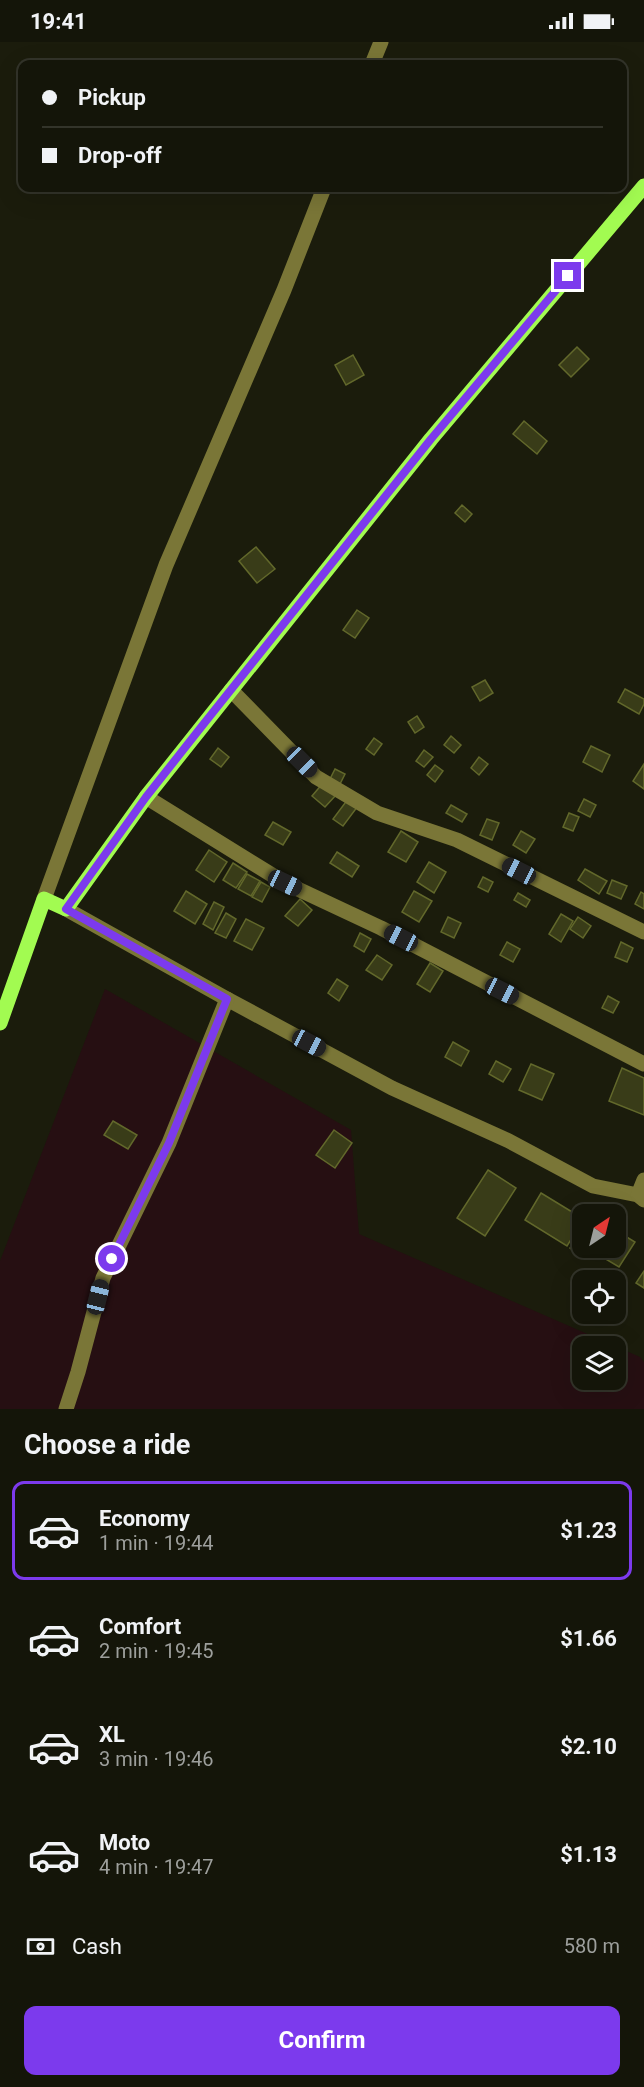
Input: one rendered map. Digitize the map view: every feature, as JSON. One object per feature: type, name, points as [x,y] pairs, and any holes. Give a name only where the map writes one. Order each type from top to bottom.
[{"type":"main road","points":[[0,1023],[44,899],[66,909],[146,797],[431,439],[644,186]]},
{"type":"street","points":[[374,60],[381,42]]},
{"type":"street","points":[[44,899],[166,565],[284,290],[322,192]]},
{"type":"street","points":[[231,690],[316,777],[377,813],[457,840],[644,932]]},
{"type":"street","points":[[146,797],[285,883],[381,928],[644,1064]]},
{"type":"street","points":[[66,909],[392,1088],[508,1141],[593,1186],[641,1198],[644,1180]]},
{"type":"street","points":[[66,1409],[103,1278],[169,1143],[227,999]]},
{"type":"shaded area","points":[[105,989],[351,1130],[359,1234],[592,1336],[572,1336],[572,1390],[626,1390],[626,1351],[640,1357],[644,1362],[644,1409],[0,1409],[0,1261]]},
{"type":"building","points":[[577,347],[589,359],[571,377],[559,365]]},
{"type":"building","points":[[353,355],[364,375],[346,385],[335,365]]},
{"type":"building","points":[[524,421],[547,441],[537,454],[513,434]]},
{"type":"building","points":[[462,505],[472,514],[465,522],[455,513]]},
{"type":"building","points":[[256,547],[275,569],[257,583],[239,561]]},
{"type":"building","points":[[357,610],[369,618],[355,638],[343,630]]},
{"type":"building","points":[[485,680],[493,693],[480,701],[472,687]]},
{"type":"building","points":[[625,689],[644,699],[639,714],[618,702]]},
{"type":"building","points":[[417,716],[424,727],[415,733],[408,722]]},
{"type":"building","points":[[451,736],[461,745],[454,753],[444,745]]},
{"type":"building","points":[[374,738],[382,744],[374,755],[366,749]]},
{"type":"building","points":[[591,746],[610,755],[602,772],[583,762]]},
{"type":"building","points":[[218,748],[229,757],[221,767],[210,759]]},
{"type":"building","points":[[424,750],[433,757],[424,767],[416,761]]},
{"type":"building","points":[[479,757],[488,764],[479,775],[471,768]]},
{"type":"building","points":[[644,764],[644,789],[633,781]]},
{"type":"building","points":[[435,765],[443,771],[435,782],[427,775]]},
{"type":"building","points":[[335,769],[345,774],[340,784],[330,779]]},
{"type":"building","points":[[323,783],[336,795],[325,807],[312,796]]},
{"type":"building","points":[[348,799],[358,806],[343,826],[333,819]]},
{"type":"building","points":[[584,799],[596,805],[590,817],[578,811]]},
{"type":"building","points":[[451,805],[467,814],[462,822],[446,813]]},
{"type":"building","points":[[569,813],[579,817],[573,831],[563,827]]},
{"type":"building","points":[[487,819],[499,823],[492,840],[480,835]]},
{"type":"building","points":[[273,822],[291,832],[283,845],[265,835]]},
{"type":"building","points":[[401,831],[418,842],[406,862],[388,852]]},
{"type":"building","points":[[521,831],[535,839],[526,853],[513,845]]},
{"type":"building","points":[[209,850],[227,862],[214,882],[196,870]]},
{"type":"building","points":[[337,852],[359,866],[352,877],[330,863]]},
{"type":"building","points":[[429,862],[446,872],[434,893],[417,882]]},
{"type":"building","points":[[233,863],[247,872],[236,888],[223,880]]},
{"type":"building","points":[[585,869],[607,881],[599,894],[578,880]]},
{"type":"building","points":[[247,874],[260,881],[251,896],[238,889]]},
{"type":"building","points":[[483,877],[493,882],[488,892],[478,887]]},
{"type":"building","points":[[612,880],[627,886],[621,899],[607,893]]},
{"type":"building","points":[[261,882],[270,887],[262,902],[252,897]]},
{"type":"building","points":[[186,891],[207,904],[195,924],[174,911]]},
{"type":"building","points":[[414,891],[432,901],[419,922],[402,912]]},
{"type":"building","points":[[641,892],[644,894],[644,909],[635,904]]},
{"type":"building","points":[[518,893],[530,900],[526,907],[514,900]]},
{"type":"building","points":[[300,899],[312,910],[298,926],[285,916]]},
{"type":"building","points":[[214,902],[224,907],[213,930],[203,924]]},
{"type":"building","points":[[226,913],[236,919],[226,938],[215,933]]},
{"type":"building","points":[[561,914],[573,921],[561,942],[549,934]]},
{"type":"building","points":[[448,917],[461,923],[454,938],[441,932]]},
{"type":"building","points":[[578,917],[591,926],[583,938],[570,929]]},
{"type":"building","points":[[246,919],[264,928],[252,950],[234,941]]},
{"type":"building","points":[[360,933],[371,939],[364,952],[354,946]]},
{"type":"building","points":[[507,942],[520,949],[513,962],[500,955]]},
{"type":"building","points":[[621,942],[633,948],[627,962],[615,957]]},
{"type":"building","points":[[377,955],[392,965],[382,980],[366,970]]},
{"type":"building","points":[[430,963],[443,971],[430,992],[417,984]]},
{"type":"building","points":[[337,979],[348,986],[339,1001],[328,993]]},
{"type":"building","points":[[608,996],[619,1002],[613,1013],[602,1008]]},
{"type":"building","points":[[453,1042],[469,1051],[461,1066],[445,1057]]},
{"type":"building","points":[[496,1061],[511,1069],[503,1082],[489,1074]]},
{"type":"building","points":[[531,1064],[554,1074],[542,1100],[519,1090]]},
{"type":"building","points":[[622,1068],[644,1078],[644,1115],[609,1101]]},
{"type":"building","points":[[113,1121],[137,1135],[128,1149],[104,1135]]},
{"type":"building","points":[[334,1130],[352,1143],[335,1168],[316,1155]]},
{"type":"building","points":[[488,1170],[516,1188],[485,1236],[457,1218]]},
{"type":"building","points":[[541,1193],[572,1212],[572,1238],[567,1246],[525,1220]]},
{"type":"building","points":[[626,1237],[635,1242],[626,1256]]},
{"type":"building","points":[[604,1258],[625,1258],[619,1267]]},
{"type":"building","points":[[644,1271],[644,1288],[636,1283]]},
{"type":"route","points":[[112,1259],[169,1143],[227,999],[66,909],[146,797],[202,726],[431,439],[568,276]]}]
